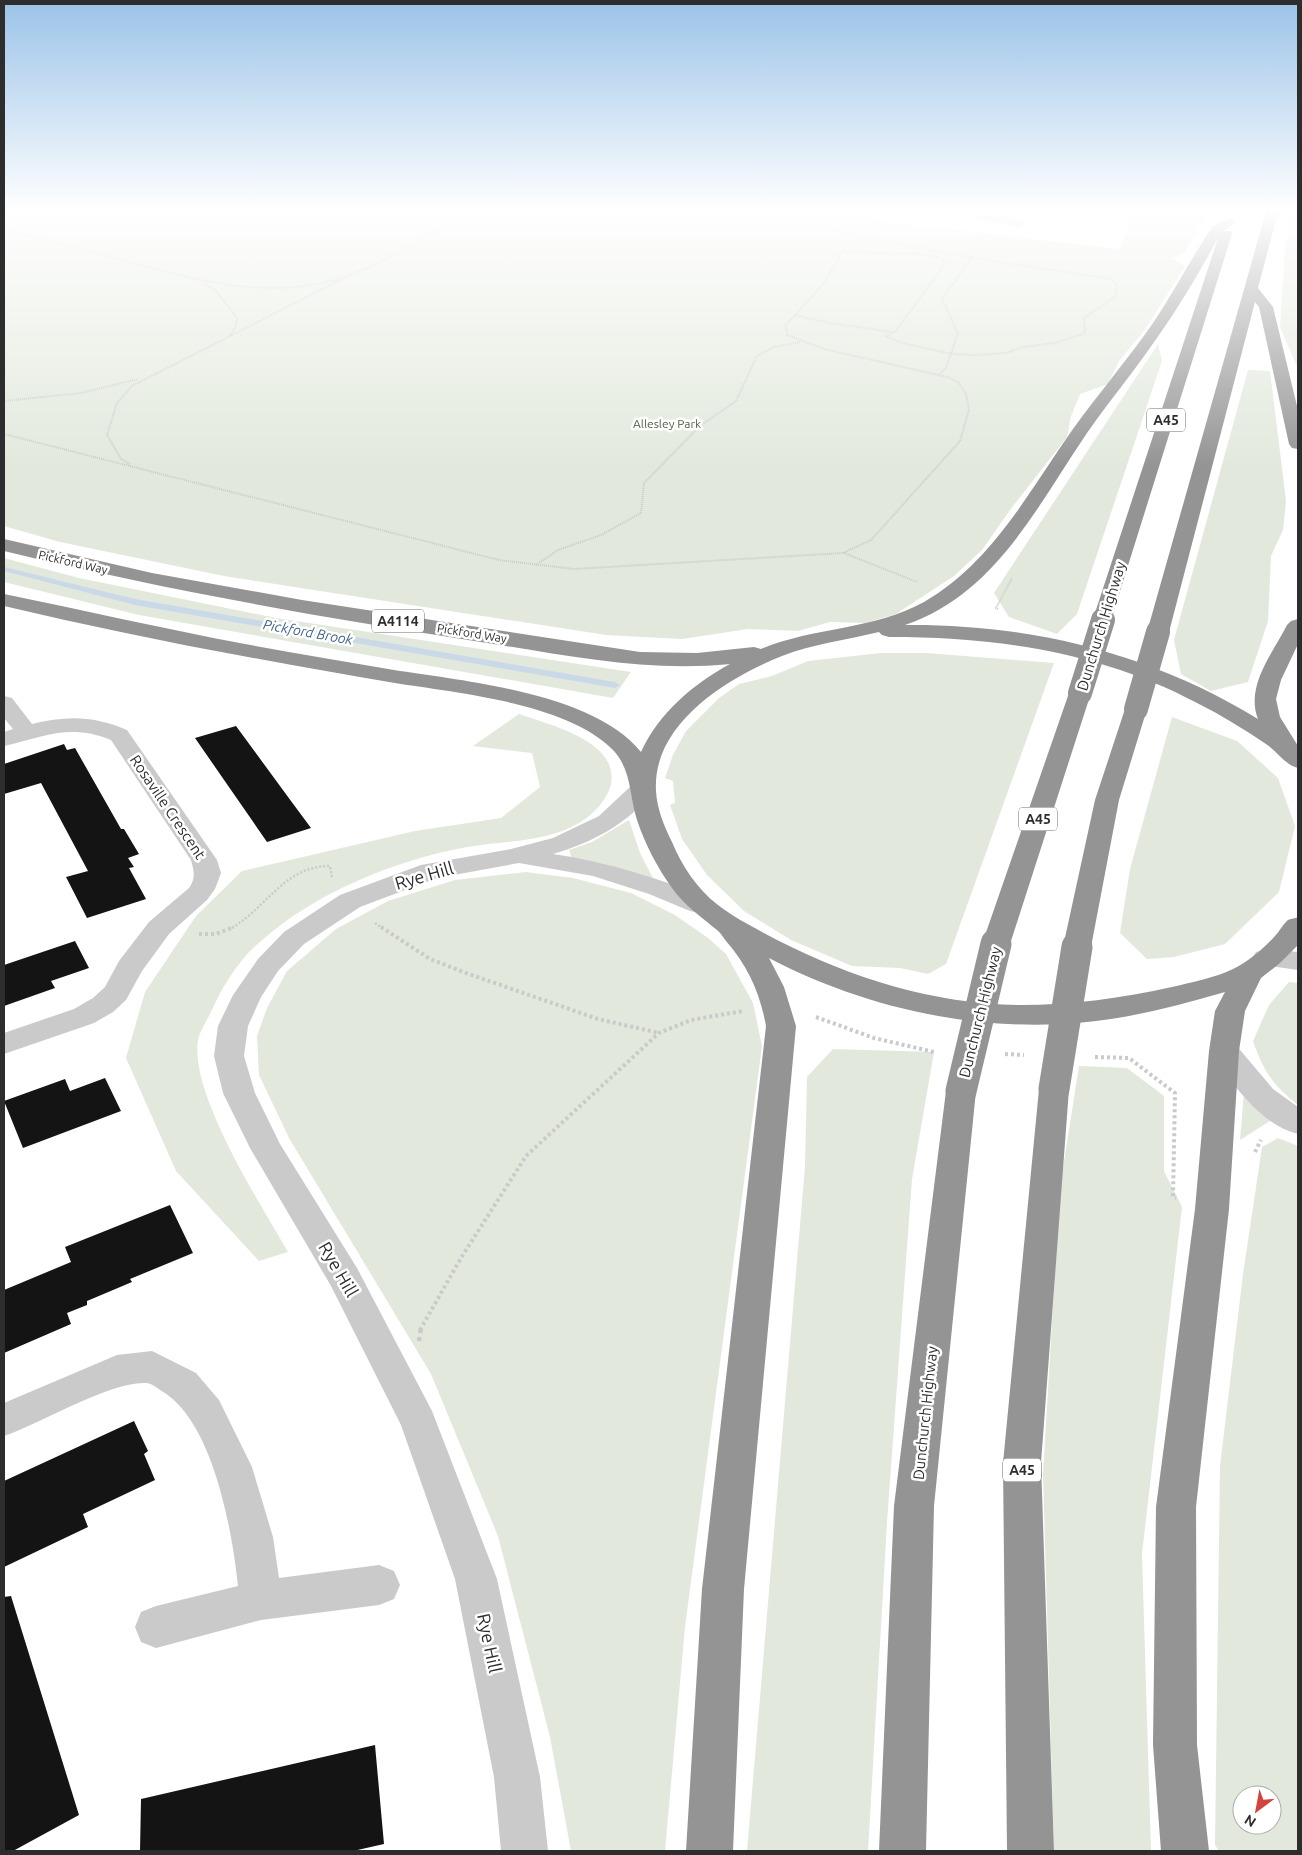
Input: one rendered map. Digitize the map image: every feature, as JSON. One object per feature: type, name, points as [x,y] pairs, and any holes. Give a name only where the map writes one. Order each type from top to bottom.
[{"type":"highway","points":[[642,786],[649,758],[661,736],[675,717],[693,699],[741,668],[795,644],[886,625],[917,614],[972,578],[991,558],[1083,427],[1161,322],[1178,295]]},
{"type":"highway","name":"Dunchurch Highway","points":[[902,1851],[914,1506],[961,1091],[996,944],[1080,693],[1207,295]]},
{"type":"highway","name":"A45","points":[[1030,1851],[1022,1463],[1054,1089],[1077,947],[1107,800],[1158,632],[1226,374],[1250,295]]},
{"type":"highway","points":[[1256,295],[1266,307],[1298,444]]},
{"type":"highway","name":"Pickford Way","points":[[4,545],[126,574],[239,596],[647,660],[720,659],[753,654],[795,644]]},
{"type":"highway","points":[[4,600],[201,643],[492,692],[537,704],[589,724],[616,740],[632,756],[642,786],[649,821],[662,850],[708,911],[750,952],[768,982],[777,1003],[781,1026],[722,1589],[709,1851]]},
{"type":"highway","points":[[1295,756],[1273,728],[1265,699],[1275,671],[1298,625]]},
{"type":"highway","points":[[851,632],[946,631],[1002,634],[1053,643],[1097,654],[1158,675],[1203,696],[1295,756]]},
{"type":"highway","points":[[708,911],[790,960],[842,982],[907,1000],[970,1012],[1030,1016],[1093,1013],[1157,1002],[1209,987],[1258,965]]},
{"type":"highway","points":[[1185,1851],[1175,1745],[1176,1507],[1212,1209],[1224,1051],[1230,1011],[1258,965],[1298,926]]},
{"type":"street","points":[[4,703],[16,736]]},
{"type":"street","name":"Rosaville Crescent","points":[[4,1044],[84,1016],[103,1005],[116,993],[129,968],[159,928],[198,894],[206,883],[208,873],[204,860],[119,735],[103,727],[84,723],[61,724],[16,736]]},
{"type":"street","name":"Rye Hill","points":[[524,1851],[518,1777],[476,1579],[422,1432],[345,1278],[266,1148],[239,1093],[229,1056],[233,1026],[247,995],[268,965],[294,938],[350,901],[380,888],[455,865],[513,857],[562,843],[596,827],[625,807],[642,786]]},
{"type":"street","name":"Rye Hill","points":[[513,857],[557,861],[604,870],[658,886],[708,911]]},
{"type":"street","points":[[1258,965],[1298,961]]},
{"type":"street","points":[[1224,1051],[1262,1097],[1298,1123]]},
{"type":"street","points":[[4,1420],[118,1371],[152,1367],[183,1384],[206,1412],[233,1467],[253,1537],[261,1600]]},
{"type":"street","points":[[156,1627],[261,1600],[379,1585]]},
{"type":"path","points":[[219,295],[236,318],[236,326],[230,336]]},
{"type":"path","points":[[134,467],[121,459],[107,435],[114,405],[123,392],[146,377],[312,295]]},
{"type":"path","points":[[4,434],[465,552],[535,565],[582,568],[843,552],[871,540],[960,441],[969,410],[966,394],[958,382],[939,375],[824,350],[787,334],[785,330],[786,325],[813,295]]},
{"type":"path","points":[[924,295],[896,332],[885,336],[902,343],[952,354],[976,356],[1006,353],[1023,347],[1055,343],[1085,333],[1084,318],[1115,297],[1115,295]]},
{"type":"path","points":[[939,375],[946,368],[958,332],[942,299],[945,295]]},
{"type":"path","points":[[795,315],[829,323],[896,332]]},
{"type":"path","points":[[535,565],[558,550],[601,535],[641,514],[644,483],[700,426],[736,401],[757,356],[774,347],[803,342]]},
{"type":"path","points":[[4,401],[81,393],[146,377]]},
{"type":"path","points":[[843,552],[922,583]]},
{"type":"path","points":[[159,928],[203,935],[230,930],[252,915],[288,880],[309,868],[330,866],[333,882]]},
{"type":"path","points":[[373,922],[430,958],[466,973],[598,1019],[659,1033]]},
{"type":"path","points":[[419,1346],[420,1330],[429,1314],[461,1258],[526,1156],[659,1033],[691,1020],[733,1012]]},
{"type":"path","points":[[1253,1156],[1258,1143],[1268,1132],[1287,1129],[1298,1123]]},
{"type":"green space","name":"Allesley Park","points":[[4,295],[1167,295],[1144,331],[1119,361],[1108,384],[1080,394],[1071,416],[1067,437],[1010,510],[982,550],[954,576],[896,614],[865,623],[830,622],[798,631],[748,629],[682,639],[606,635],[224,576],[60,542],[4,526]]},
{"type":"green space","points":[[1282,295],[1298,295],[1298,369],[1280,327]]},
{"type":"green space","points":[[1158,344],[1162,361],[1077,614],[1057,634],[1009,617],[994,593]]},
{"type":"green space","points":[[1248,370],[1270,371],[1286,501],[1283,530],[1271,556],[1268,621],[1248,682],[1211,691],[1181,674],[1174,640]]},
{"type":"green space","points":[[4,558],[79,578],[276,618],[631,672],[613,698],[139,615],[4,582]]},
{"type":"green space","points":[[881,653],[927,653],[1054,663],[946,964],[928,974],[900,968],[852,966],[791,940],[744,911],[707,875],[682,839],[670,805],[675,803],[673,781],[665,778],[673,755],[686,731],[719,698],[739,684],[772,676],[808,661]]},
{"type":"green space","points":[[519,714],[580,737],[594,746],[604,756],[611,769],[611,784],[606,797],[596,810],[576,825],[546,836],[467,847],[412,860],[357,881],[306,908],[282,924],[245,956],[220,993],[199,1036],[198,1058],[203,1085],[214,1115],[228,1146],[288,1252],[259,1261],[176,1171],[126,1058],[145,992],[196,916],[242,871],[415,831],[501,818],[540,787],[532,753],[473,746]]},
{"type":"green space","points":[[1172,717],[1237,741],[1278,778],[1295,826],[1279,892],[1225,944],[1174,957],[1147,959],[1120,933],[1130,869]]},
{"type":"green space","points":[[629,820],[640,853],[653,878],[604,864],[572,858],[569,850],[592,842]]},
{"type":"green space","points":[[526,872],[573,878],[631,893],[675,915],[708,938],[726,954],[753,1003],[762,1046],[685,1627],[665,1851],[571,1851],[550,1737],[498,1536],[431,1374],[289,1138],[259,1075],[257,1036],[267,1008],[287,971],[336,929],[388,901],[455,880]]},
{"type":"green space","points":[[1289,982],[1298,983],[1298,1105],[1270,1077],[1253,1041],[1269,1005]]},
{"type":"green space","points":[[833,1049],[934,1052],[912,1179],[887,1522],[868,1851],[747,1851],[805,1166],[807,1077]]},
{"type":"green space","points":[[1079,1066],[1127,1068],[1164,1096],[1164,1171],[1182,1207],[1142,1554],[1151,1851],[1054,1851],[1043,1474],[1060,1187]]},
{"type":"green space","points":[[1244,1092],[1273,1119],[1240,1140]]},
{"type":"green space","points":[[1278,1138],[1298,1146],[1298,1851],[1219,1851],[1215,1845],[1220,1466],[1243,1274],[1262,1147]]},
{"type":"building","points":[[236,726],[311,828],[267,842],[195,738]]},
{"type":"building","points":[[64,744],[67,750],[75,748],[121,829],[124,829],[139,854],[128,858],[134,867],[129,868],[146,899],[87,918],[66,877],[88,871],[41,783],[4,794],[4,764]]},
{"type":"building","points":[[75,941],[89,968],[51,981],[55,988],[4,1006],[4,965]]},
{"type":"building","points":[[105,1078],[121,1111],[23,1148],[4,1101],[65,1079],[70,1091]]},
{"type":"building","points":[[170,1205],[193,1253],[130,1279],[132,1282],[87,1301],[87,1305],[67,1313],[71,1324],[4,1353],[4,1290],[71,1262],[65,1247]]},
{"type":"building","points":[[134,1421],[148,1451],[144,1454],[155,1480],[83,1514],[88,1527],[4,1567],[4,1481]]},
{"type":"building","points":[[11,1596],[79,1815],[13,1851],[4,1851],[4,1597]]},
{"type":"building","points":[[375,1745],[384,1844],[353,1851],[140,1851],[141,1799]]},
{"type":"waterway","name":"Pickford Brook","points":[[4,569],[135,602],[615,685]]}]
